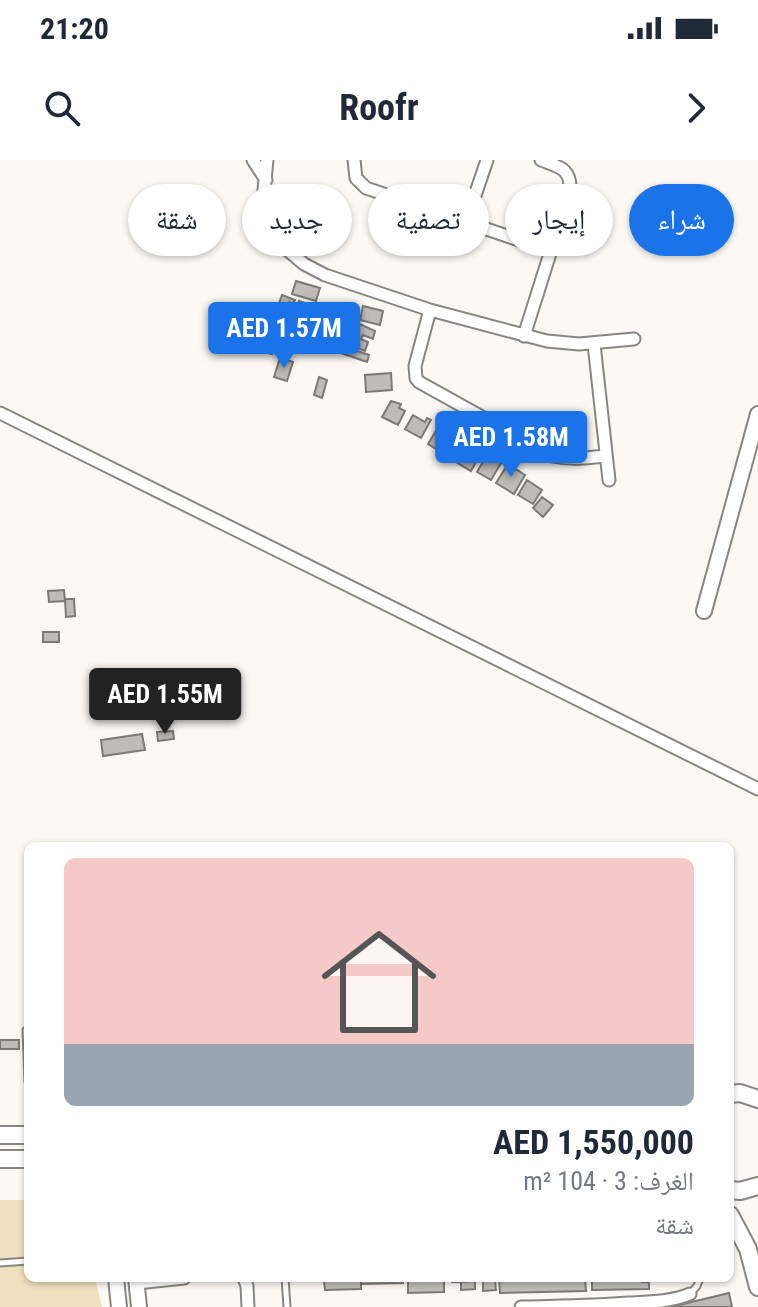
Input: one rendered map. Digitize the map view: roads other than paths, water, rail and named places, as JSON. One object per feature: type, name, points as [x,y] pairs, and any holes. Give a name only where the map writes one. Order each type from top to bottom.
[{"type":"main road","points":[[734,1094],[757,1098]]},
{"type":"main road","points":[[0,1159],[24,1159]]},
{"type":"main road","points":[[734,1190],[758,1186]]},
{"type":"main road","points":[[734,1223],[748,1249],[758,1287]]},
{"type":"street","points":[[253,160],[266,180]]},
{"type":"street","points":[[267,160],[263,218],[284,247],[304,264],[339,281],[524,336],[562,344],[634,339]]},
{"type":"street","points":[[354,160],[356,178],[368,189]]},
{"type":"street","points":[[479,184],[487,160]]},
{"type":"street","points":[[541,160],[565,171],[570,184]]},
{"type":"street","points":[[524,336],[549,256]]},
{"type":"street","points":[[430,310],[415,366],[419,382],[552,456],[565,459],[606,456]]},
{"type":"street","points":[[594,344],[609,480]]},
{"type":"street","points":[[0,413],[758,789]]},
{"type":"street","points":[[704,611],[758,414]]},
{"type":"street","points":[[116,1282],[119,1307]]},
{"type":"street","points":[[136,1282],[139,1307]]},
{"type":"street","points":[[246,1282],[248,1307]]},
{"type":"street","points":[[521,1307],[593,1306],[674,1299],[690,1294]]},
{"type":"lane","points":[[0,1263],[24,1261]]},
{"type":"lane","points":[[285,1282],[287,1307]]},
{"type":"lane","points":[[690,1294],[698,1282]]}]
